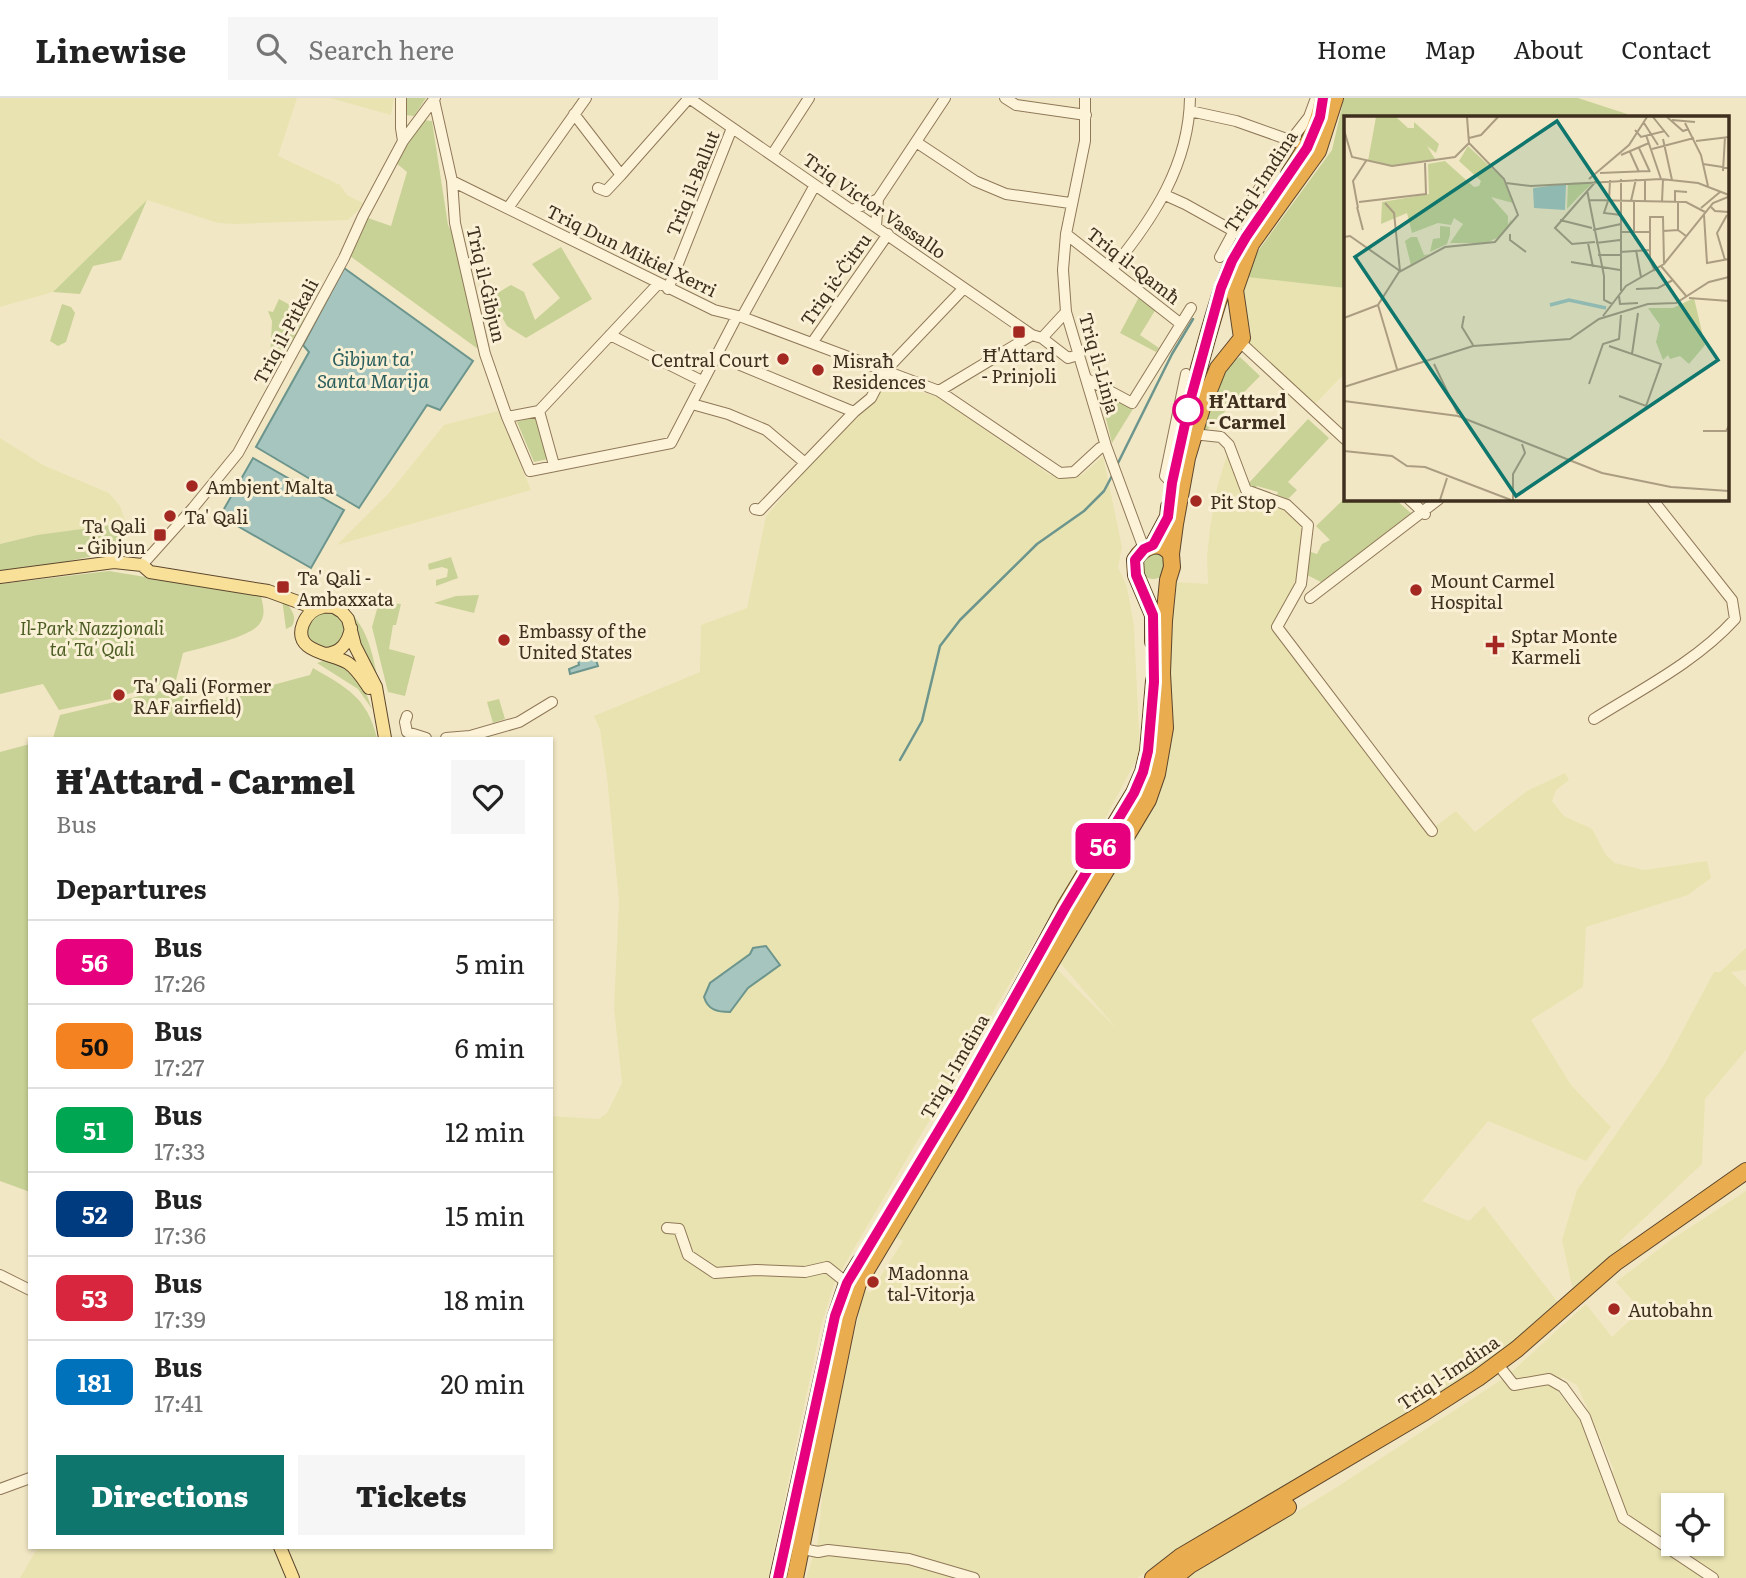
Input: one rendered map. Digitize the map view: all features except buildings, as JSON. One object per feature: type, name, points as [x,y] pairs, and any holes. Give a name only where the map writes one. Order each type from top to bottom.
[{"type":"highway","name":"Triq l-Imdina","points":[[778,1578],[835,1316],[847,1283],[959,1097],[1065,908],[1134,793],[1143,772],[1148,751],[1154,682],[1153,615],[1134,568],[1135,560],[1149,547],[1168,517],[1185,402],[1232,261],[1239,230],[1307,148],[1320,117],[1324,98]]},
{"type":"highway","name":"Triq l-Imdina","points":[[795,1578],[848,1317],[858,1284],[1147,800],[1157,774],[1165,728],[1162,673],[1168,580],[1193,434],[1218,368],[1239,339],[1235,290],[1251,244],[1318,151],[1335,98]]},
{"type":"highway","points":[[1225,316],[1235,319],[1239,339],[1226,351],[1218,349],[1211,343],[1210,329],[1225,316]]},
{"type":"highway","points":[[1149,547],[1167,549],[1171,554]]},
{"type":"highway","points":[[1139,580],[1150,586],[1168,580]]},
{"type":"highway","name":"Triq l-Imdina","points":[[1153,1578],[1180,1558],[1478,1378],[1517,1349],[1615,1263],[1746,1171]]},
{"type":"highway","name":"Triq l-Imdina","points":[[1174,1578],[1190,1565],[1432,1420],[1503,1371],[1620,1271],[1746,1183]]},
{"type":"main road","points":[[0,577],[100,562],[142,565],[150,572],[268,591],[309,606],[334,607],[342,612],[351,628],[355,646],[376,687],[385,737]]},
{"type":"main road","points":[[285,596],[295,604],[304,622]]},
{"type":"main road","points":[[325,606],[310,612],[304,622],[302,628],[308,646],[346,661],[356,670],[379,707]]},
{"type":"main road","points":[[324,654],[332,654],[346,644],[351,628]]},
{"type":"main road","points":[[281,1549],[293,1578]]},
{"type":"street","points":[[401,98],[403,141]]},
{"type":"street","points":[[568,98],[580,106],[621,175]]},
{"type":"street","points":[[598,188],[606,191],[689,98]]},
{"type":"street","name":"Triq Victor Vassallo","points":[[689,98],[1068,358],[1079,355]]},
{"type":"street","points":[[772,155],[809,98]]},
{"type":"street","points":[[876,226],[878,199],[945,98]]},
{"type":"street","points":[[1004,98],[1016,105],[1086,115]]},
{"type":"street","name":"Triq il-Linja","points":[[1085,98],[1084,141],[1066,234],[1063,270],[1066,312],[1106,446],[1149,547]]},
{"type":"street","points":[[1112,269],[1139,236],[1165,195],[1181,156],[1190,98]]},
{"type":"street","points":[[1220,257],[1239,230],[1291,140],[1309,117],[1315,98]]},
{"type":"street","name":"Triq il-Pitkali","points":[[142,565],[238,453],[344,258],[403,141],[435,99]]},
{"type":"street","name":"Triq il-Ġibjun","points":[[435,99],[452,181],[455,223],[485,354],[530,471],[554,465]]},
{"type":"street","points":[[508,208],[580,106]]},
{"type":"street","points":[[1190,111],[1236,121],[1307,148]]},
{"type":"street","name":"Triq il-Ballut","points":[[663,287],[732,128]]},
{"type":"street","points":[[916,142],[975,181],[1006,194],[1070,204]]},
{"type":"street","name":"Triq Dun Mikiel Xerri","points":[[452,181],[714,310],[739,316],[939,391],[1059,473],[1074,472],[1100,448],[1106,446]]},
{"type":"street","points":[[539,411],[554,465],[671,443],[716,355],[815,185]]},
{"type":"street","points":[[1165,195],[1239,230]]},
{"type":"street","points":[[852,210],[878,199]]},
{"type":"street","name":"Triq iċ-Ċitru","points":[[812,344],[888,234]]},
{"type":"street","name":"Triq il-Qamħ","points":[[1066,234],[1181,324]]},
{"type":"street","points":[[507,417],[539,411],[610,335],[663,287]]},
{"type":"street","points":[[755,509],[760,510],[804,462],[871,398],[885,372],[964,288]]},
{"type":"street","points":[[1087,379],[1132,403],[1191,308]]},
{"type":"street","points":[[939,391],[1037,336],[1066,312]]},
{"type":"street","points":[[610,335],[702,381]]},
{"type":"street","points":[[1239,339],[1344,438]]},
{"type":"street","points":[[716,355],[854,412]]},
{"type":"street","points":[[1185,402],[1186,374]]},
{"type":"street","points":[[692,404],[728,414],[766,430],[804,462]]},
{"type":"street","points":[[1193,434],[1220,437],[1229,445],[1246,490],[1287,505],[1308,525],[1301,584],[1277,627],[1432,831]]},
{"type":"street","points":[[1410,500],[1424,513]]},
{"type":"street","points":[[1310,598],[1438,500]]},
{"type":"street","points":[[1594,719],[1671,671],[1724,632],[1735,620],[1732,600],[1653,500]]},
{"type":"street","points":[[458,737],[519,722],[552,702]]},
{"type":"street","points":[[407,716],[407,732],[422,737]]},
{"type":"street","points":[[667,1228],[679,1229],[688,1255],[715,1273],[756,1270],[805,1272],[827,1267],[847,1283]]},
{"type":"street","points":[[0,1275],[28,1289]]},
{"type":"street","points":[[1503,1371],[1514,1385],[1549,1379],[1563,1387],[1585,1417],[1623,1518],[1713,1578]]},
{"type":"street","points":[[0,1489],[28,1479]]},
{"type":"street","points":[[803,1543],[808,1550],[908,1559],[974,1578]]},
{"type":"shaded area","points":[[0,98],[297,98],[278,156],[340,185],[347,195],[365,204],[348,220],[236,224],[218,223],[147,200],[53,292],[0,307]]},
{"type":"shaded area","points":[[330,98],[394,98],[391,115]]},
{"type":"shaded area","points":[[1244,276],[1344,288],[1344,374],[1315,404],[1250,346],[1251,331],[1241,299]]},
{"type":"shaded area","points":[[884,380],[938,397],[1050,475],[1075,478],[1103,456],[1122,547],[1118,567],[1127,587],[1134,626],[1140,753],[1090,847],[835,1281],[821,1326],[768,1578],[20,1578],[37,1549],[553,1549],[553,1116],[599,1119],[607,1113],[622,1083],[614,1008],[619,901],[607,777],[600,730],[594,716],[700,672],[701,625],[747,608],[766,516]]},
{"type":"shaded area","points":[[498,411],[531,490],[337,545],[389,493],[444,425]]},
{"type":"shaded area","points":[[0,438],[43,465],[109,493],[120,506],[126,523],[37,535],[0,544]]},
{"type":"shaded area","points":[[1229,448],[1239,488],[1252,498],[1279,505],[1300,520],[1305,530],[1299,584],[1270,627],[1433,828],[1456,811],[1475,832],[1527,791],[1565,773],[1569,780],[1556,790],[1552,801],[1564,816],[1592,829],[1606,855],[1615,863],[1644,870],[1707,861],[1711,878],[1688,895],[1586,927],[1583,987],[1531,1020],[1571,1085],[1611,1127],[1586,1161],[1488,1121],[1422,1201],[1469,1221],[1484,1206],[1560,1305],[1458,1384],[1137,1578],[806,1578],[818,1541],[824,1476],[864,1289],[870,1293],[903,1241],[893,1236],[1054,966],[1117,1029],[1056,958],[1110,871],[1170,725],[1171,624],[1176,582],[1208,584],[1210,528],[1217,488]]},
{"type":"shaded area","points":[[1746,948],[1746,970],[1731,972],[1746,987],[1746,1050],[1705,1099],[1702,1164],[1619,1242],[1625,1247],[1573,1291],[1562,1240],[1577,1190],[1664,1065],[1714,972],[1720,972]]},
{"type":"shaded area","points":[[1746,1191],[1746,1578],[1718,1578],[1686,1556],[1724,1556],[1724,1493],[1661,1493],[1661,1539],[1624,1514],[1608,1473],[1614,1470],[1577,1385],[1562,1377],[1555,1388],[1589,1432],[1619,1517],[1661,1546],[1661,1556],[1675,1556],[1707,1578],[1186,1578],[1204,1564],[1239,1547],[1337,1487],[1507,1376],[1586,1304],[1612,1337],[1641,1310],[1616,1282],[1672,1239]]},
{"type":"green space","points":[[407,98],[426,98],[414,116],[405,115]]},
{"type":"green space","points":[[1344,98],[1578,98],[1627,114],[1344,116],[1344,288],[1247,277],[1258,251],[1332,150]]},
{"type":"green space","points":[[423,120],[432,121],[448,225],[478,349],[350,256],[368,218],[391,226],[407,172],[396,163]]},
{"type":"green space","points":[[147,200],[121,260],[93,266],[80,294],[53,292]]},
{"type":"green space","points":[[561,247],[592,299],[526,338],[507,326],[491,297],[511,285],[524,292],[535,320],[560,298],[532,264]]},
{"type":"green space","points":[[1140,295],[1156,309],[1140,335],[1159,348],[1156,352],[1120,333]]},
{"type":"green space","points":[[279,299],[307,314],[287,353],[270,360],[272,321],[268,311],[273,312]]},
{"type":"green space","points":[[62,304],[71,307],[75,313],[66,342],[58,346],[50,341]]},
{"type":"green space","points":[[1240,357],[1260,376],[1205,432],[1209,403],[1227,369]]},
{"type":"green space","points":[[1099,391],[1133,409],[1112,443]]},
{"type":"green space","points":[[535,417],[548,459],[534,462],[517,422]]},
{"type":"green space","points":[[1308,419],[1329,438],[1288,482],[1297,490],[1288,499],[1277,495],[1278,492],[1246,486]]},
{"type":"green space","points":[[1344,499],[1396,500],[1411,513],[1323,583],[1305,574],[1308,551],[1317,554],[1322,544],[1330,540],[1316,526]]},
{"type":"green space","points":[[126,523],[118,551],[0,575],[0,544],[37,535]]},
{"type":"green space","points":[[1153,553],[1162,557],[1166,566],[1162,575],[1153,579],[1144,575],[1140,566],[1144,557]]},
{"type":"green space","points":[[451,557],[458,578],[436,586],[436,580],[447,577],[448,569],[442,567],[429,570],[428,564]]},
{"type":"green space","name":"Il-Park Nazzjonali ta' Ta' Qali","points":[[109,571],[261,596],[263,616],[260,623],[247,633],[183,653],[176,680],[111,699],[59,710],[43,684],[0,694],[0,584]]},
{"type":"green space","points":[[479,595],[474,613],[434,603],[456,596]]},
{"type":"green space","points":[[282,599],[294,615],[292,626],[286,629]]},
{"type":"green space","points":[[379,602],[401,604],[396,625],[393,625],[389,649],[415,656],[405,696],[388,692],[372,627]]},
{"type":"green space","points":[[343,606],[365,633],[380,689]]},
{"type":"green space","points":[[326,612],[339,618],[345,631],[339,644],[326,650],[313,644],[307,631],[313,618]]},
{"type":"green space","points":[[323,661],[343,666],[356,675],[372,709],[358,689],[317,663]]},
{"type":"green space","name":"Il-Park Nazzjonali ta' Ta' Qali","points":[[313,668],[354,695],[368,713],[377,737],[53,737],[60,715],[181,686],[193,702],[217,700],[310,675]]},
{"type":"green space","points":[[499,699],[505,719],[493,723],[487,702]]},
{"type":"green space","points":[[28,745],[28,1191],[0,1181],[0,752]]},
{"type":"water","name":"Ġibjun ta' Santa Marija","points":[[344,268],[473,361],[440,410],[427,405],[359,508],[256,447],[309,352],[303,345]]},
{"type":"water","points":[[253,458],[344,510],[311,568],[220,516]]},
{"type":"water","points":[[594,654],[598,666],[570,674],[569,669],[579,665],[578,660]]},
{"type":"water","points":[[766,946],[780,965],[748,988],[730,1012],[717,1011],[711,1007],[704,997],[710,983],[750,954],[753,948]]},
{"type":"waterway","points":[[1117,465],[1172,354],[1193,319]]},
{"type":"waterway","points":[[900,760],[922,721],[940,646],[960,620],[1037,544],[1084,511],[1104,491],[1113,474]]},
{"type":"bus line","name":"56","points":[[778,1578],[835,1316],[847,1283],[959,1097],[1065,908],[1134,793],[1143,772],[1148,751],[1154,682],[1153,615],[1136,575],[1135,560],[1144,549],[1153,545],[1168,517],[1172,483],[1190,401],[1221,288],[1246,237],[1307,148],[1320,117],[1323,98]]},
{"type":"place","name":"Ħ'Attard - Prinjoli","points":[[1019,332]]},
{"type":"place","name":"Central Court","points":[[783,359]]},
{"type":"place","name":"Misraħ Residences","points":[[818,370]]},
{"type":"place","name":"Ħ'Attard - Carmel","points":[[1188,410]]},
{"type":"place","name":"Ambjent Malta","points":[[192,486]]},
{"type":"place","name":"Pit Stop","points":[[1196,501]]},
{"type":"place","name":"Ta' Qali","points":[[170,516]]},
{"type":"place","name":"Ta' Qali - Ġibjun","points":[[160,535]]},
{"type":"place","name":"Ta' Qali - Ambaxxata","points":[[283,587]]},
{"type":"place","name":"Mount Carmel Hospital","points":[[1416,590]]},
{"type":"place","name":"Embassy of the United States","points":[[504,640]]},
{"type":"place","name":"Sptar Monte Karmeli","points":[[1495,645]]},
{"type":"place","name":"Ta' Qali (Former RAF airfield)","points":[[119,695]]},
{"type":"place","name":"Madonna tal-Vitorja","points":[[873,1282]]},
{"type":"place","name":"Autobahn","points":[[1614,1309]]}]
